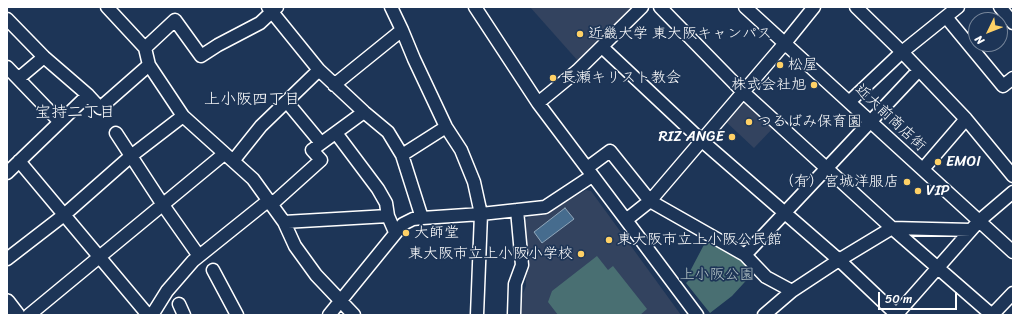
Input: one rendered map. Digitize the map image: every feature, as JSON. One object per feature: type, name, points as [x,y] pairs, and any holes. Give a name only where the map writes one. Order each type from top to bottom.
[{"type":"main road","points":[[7,302],[17,315]]},
{"type":"street","points":[[107,7],[145,48],[149,65],[183,116],[253,179],[284,222],[295,246],[316,275],[354,315]]},
{"type":"street","points":[[391,7],[446,127],[461,150],[474,182],[481,214],[477,315]]},
{"type":"street","points":[[475,7],[538,103],[697,315]]},
{"type":"street","points":[[538,103],[577,71],[642,7]]},
{"type":"street","points":[[660,7],[743,92],[892,228],[992,315],[1013,293]]},
{"type":"street","name":"近大前商店街","points":[[745,7],[923,169],[975,226],[1013,252]]},
{"type":"street","points":[[626,220],[650,201],[814,7]]},
{"type":"street","points":[[856,7],[902,52],[966,120],[1013,176]]},
{"type":"street","points":[[849,102],[902,52],[958,7]]},
{"type":"street","points":[[1000,7],[1013,23]]},
{"type":"street","points":[[145,48],[175,20],[201,56],[218,45],[260,23],[273,8],[319,70],[388,132],[402,155],[422,218]]},
{"type":"street","points":[[946,17],[1003,86],[1013,78]]},
{"type":"street","points":[[7,19],[44,57],[88,95],[100,108],[149,65]]},
{"type":"street","points":[[334,85],[402,30]]},
{"type":"street","points":[[602,47],[701,140],[839,260],[896,315],[975,226],[1013,192]]},
{"type":"street","points":[[19,78],[44,57]]},
{"type":"street","points":[[7,67],[60,122]]},
{"type":"street","points":[[30,315],[163,205],[228,157],[319,70]]},
{"type":"street","points":[[745,255],[826,167],[919,70]]},
{"type":"street","points":[[7,173],[88,95]]},
{"type":"street","points":[[287,102],[321,143]]},
{"type":"street","points":[[152,315],[167,290],[193,261],[270,202],[321,160],[312,150],[364,112]]},
{"type":"street","points":[[7,259],[64,215],[131,156],[183,116]]},
{"type":"street","points":[[923,169],[966,120]]},
{"type":"street","points":[[402,155],[446,127]]},
{"type":"street","points":[[116,133],[163,205],[199,256]]},
{"type":"street","points":[[336,133],[378,189],[386,204],[388,216],[395,232]]},
{"type":"street","points":[[330,315],[395,232],[403,224],[413,219],[545,207],[589,172],[610,151],[650,201],[745,255],[766,277],[792,291]]},
{"type":"street","points":[[19,161],[148,315]]},
{"type":"street","points":[[514,315],[515,284],[522,265],[517,210]]},
{"type":"street","points":[[284,222],[388,216]]},
{"type":"street","points":[[764,315],[792,291],[892,228],[975,226]]},
{"type":"street","points":[[213,270],[237,315]]},
{"type":"shaded area","name":"近畿大学 東大阪キャンパス","points":[[530,7],[633,7],[578,61]]},
{"type":"shaded area","name":"つるばみ保育園","points":[[748,100],[775,126],[754,148],[723,119],[740,101]]},
{"type":"shaded area","name":"東大阪市立上小阪小学校","points":[[586,190],[591,191],[681,315],[521,315],[520,301],[526,286],[524,221],[531,215],[544,215]]},
{"type":"shaded area","points":[[565,208],[574,219],[542,243],[534,232]]},
{"type":"green space","name":"上小阪公園","points":[[707,239],[741,258],[754,272],[732,296],[710,313],[686,283],[689,280],[687,277]]},
{"type":"green space","points":[[597,256],[608,270],[613,266],[647,309],[640,315],[558,315],[548,302],[552,291]]},
{"type":"place","name":"近畿大学 東大阪キャンパス","points":[[580,34]]},
{"type":"place","name":"松屋","points":[[780,65]]},
{"type":"place","name":"長瀬キリスト教会","points":[[553,78]]},
{"type":"place","name":"株式会社旭","points":[[814,85]]},
{"type":"place","name":"つるばみ保育園","points":[[749,122]]},
{"type":"place","name":"RIZ ANGE","points":[[732,137]]},
{"type":"place","name":"EMOI","points":[[938,162]]},
{"type":"place","name":"（有）宮城洋服店","points":[[907,182]]},
{"type":"place","name":"VIP","points":[[918,191]]},
{"type":"place","name":"大師堂","points":[[406,233]]},
{"type":"place","name":"東大阪市立上小阪公民館","points":[[609,240]]},
{"type":"place","name":"東大阪市立上小阪小学校","points":[[581,254]]},
{"type":"district","name":"上小阪四丁目","points":[[252,100]]},
{"type":"district","name":"宝持二丁目","points":[[75,113]]}]
